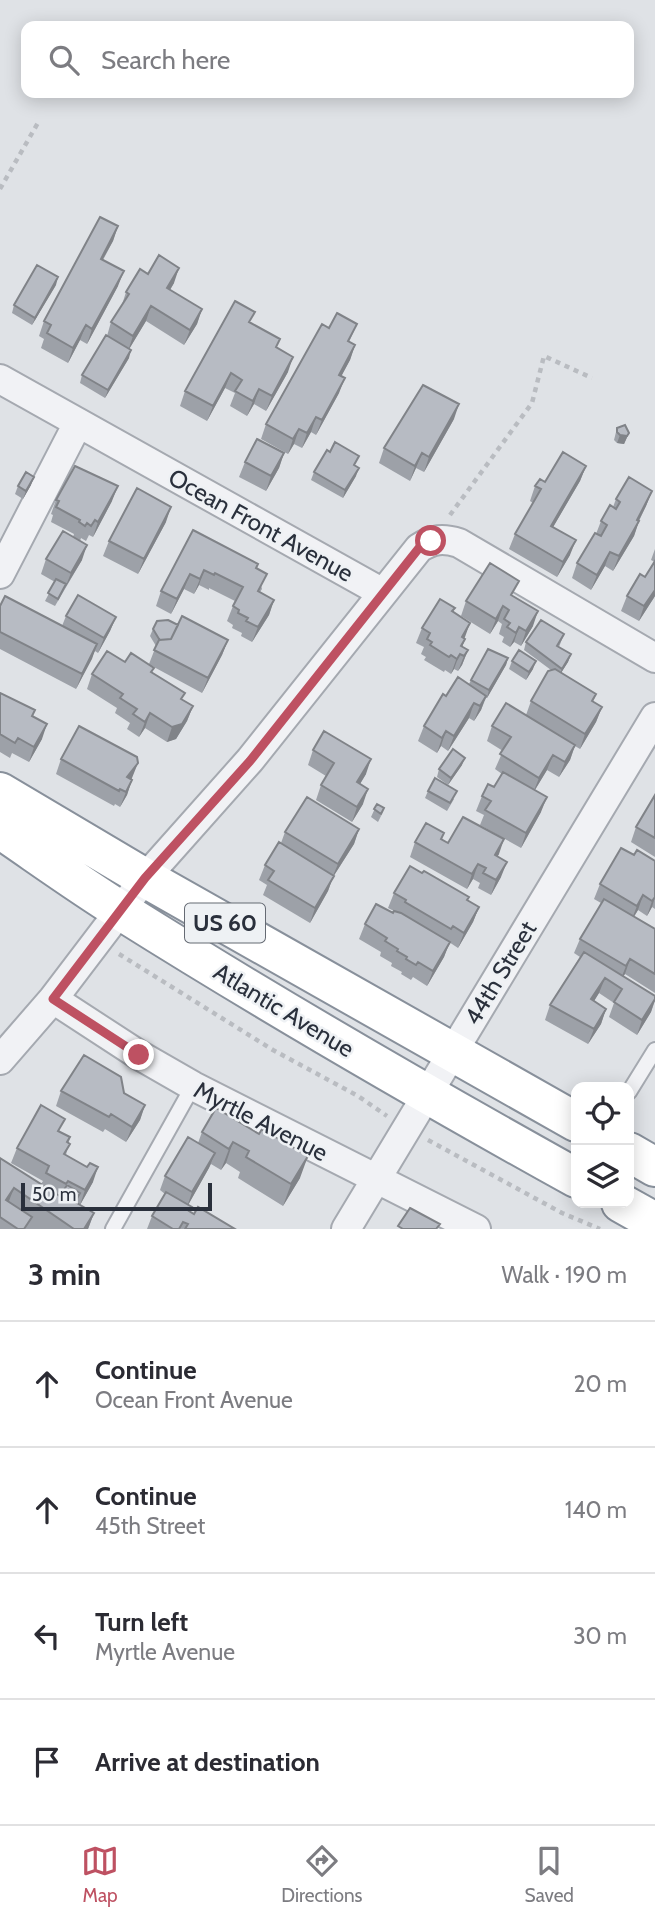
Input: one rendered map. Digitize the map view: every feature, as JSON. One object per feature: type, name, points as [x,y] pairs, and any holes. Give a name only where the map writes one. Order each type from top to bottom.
[{"type":"highway","name":"Atlantic Avenue","points":[[0,792],[145,878],[571,1119]]},
{"type":"highway","name":"Atlantic Avenue","points":[[0,829],[111,925],[571,1175]]},
{"type":"highway","points":[[634,1155],[655,1167]]},
{"type":"highway","points":[[630,1208],[655,1222]]},
{"type":"street","name":"Ocean Front Avenue","points":[[0,379],[383,593],[419,548],[431,541]]},
{"type":"street","points":[[0,574],[78,424]]},
{"type":"street","points":[[431,541],[445,539],[459,543],[655,658]]},
{"type":"street","points":[[0,1060],[53,999],[145,878],[250,761],[383,593]]},
{"type":"street","name":"44th Street","points":[[346,1229],[655,717]]},
{"type":"street","name":"Myrtle Avenue","points":[[53,999],[139,1055],[193,1086],[475,1229]]},
{"type":"lane","points":[[634,1084],[655,1050]]},
{"type":"lane","points":[[113,1229],[193,1086]]},
{"type":"path","points":[[0,189],[39,121]]},
{"type":"path","points":[[431,541],[532,403],[544,356],[592,378]]},
{"type":"path","points":[[111,925],[124,958],[274,1051],[358,1096],[407,1127],[562,1213],[601,1229]]},
{"type":"building","points":[[100,217],[118,226],[101,259],[124,271],[92,329],[86,325],[73,348],[47,333],[51,325],[44,321]]},
{"type":"building","points":[[159,255],[179,268],[167,288],[202,309],[190,330],[151,306],[133,336],[111,322],[129,294],[126,292],[140,269],[148,274]]},
{"type":"building","points":[[37,265],[58,277],[35,318],[14,305]]},
{"type":"building","points":[[235,301],[255,312],[249,322],[280,339],[276,347],[293,357],[272,396],[259,389],[253,401],[235,391],[242,380],[231,373],[213,406],[185,391]]},
{"type":"building","points":[[337,313],[357,324],[348,341],[355,345],[339,375],[345,378],[322,420],[316,417],[307,433],[299,429],[293,439],[266,424],[322,324],[329,328]]},
{"type":"building","points":[[106,335],[131,350],[108,390],[82,375]]},
{"type":"building","points":[[423,385],[459,404],[429,457],[422,453],[415,466],[384,448]]},
{"type":"building","points":[[625,425],[629,433],[627,436],[620,435],[617,428]]},
{"type":"building","points":[[257,439],[284,453],[271,476],[245,462]]},
{"type":"building","points":[[335,442],[359,456],[354,465],[359,468],[345,490],[314,472]]},
{"type":"building","points":[[563,452],[586,466],[551,526],[576,540],[563,562],[515,534],[541,489],[535,486],[540,479],[545,482]]},
{"type":"building","points":[[75,466],[118,486],[98,522],[95,520],[91,526],[87,523],[85,526],[80,520],[56,507],[59,501],[56,500]]},
{"type":"building","points":[[26,472],[34,477],[26,491],[18,486]]},
{"type":"building","points":[[629,477],[652,491],[619,556],[610,552],[597,575],[577,563],[595,533],[601,536],[607,525],[601,521],[610,505],[616,509],[620,502],[616,499]]},
{"type":"building","points":[[137,488],[171,507],[144,559],[109,541]]},
{"type":"building","points":[[193,530],[258,564],[256,568],[267,574],[258,591],[274,600],[258,627],[246,621],[248,618],[238,613],[239,610],[233,606],[243,587],[215,573],[214,575],[204,570],[200,579],[190,574],[177,599],[161,591]]},
{"type":"building","points":[[63,531],[87,545],[71,573],[46,559]]},
{"type":"building","points":[[655,561],[655,590],[644,606],[627,596],[640,574],[645,577]]},
{"type":"building","points":[[490,563],[519,581],[511,595],[538,611],[526,631],[519,627],[516,633],[507,627],[510,623],[504,619],[509,610],[503,606],[496,619],[466,601]]},
{"type":"building","points":[[56,579],[66,584],[58,599],[48,593]]},
{"type":"building","points":[[78,595],[116,617],[104,638],[66,616]]},
{"type":"building","points":[[5,596],[97,644],[82,674],[0,632],[0,606]]},
{"type":"building","points":[[440,599],[455,608],[452,611],[470,623],[462,637],[465,639],[461,646],[468,650],[464,656],[460,654],[457,659],[430,645],[432,642],[427,639],[430,633],[422,628]]},
{"type":"building","points":[[182,616],[228,640],[208,678],[154,650],[159,640],[171,639]]},
{"type":"building","points":[[168,620],[178,625],[171,639],[160,640],[153,629],[157,621]]},
{"type":"building","points":[[541,620],[564,634],[557,646],[571,654],[562,669],[526,642]]},
{"type":"building","points":[[488,649],[508,658],[489,690],[471,680]]},
{"type":"building","points":[[519,650],[536,661],[529,672],[512,661]]},
{"type":"building","points":[[107,651],[125,662],[131,653],[154,668],[151,672],[185,693],[181,699],[193,706],[182,724],[172,727],[150,713],[145,722],[133,714],[137,709],[120,698],[123,694],[92,674]]},
{"type":"building","points":[[555,669],[596,694],[592,701],[602,707],[585,734],[531,701],[548,671]]},
{"type":"building","points":[[458,677],[486,696],[480,706],[474,703],[454,736],[446,731],[442,738],[424,726],[443,694],[446,696]]},
{"type":"building","points":[[0,693],[35,710],[32,716],[47,724],[34,747],[18,738],[15,743],[0,734]]},
{"type":"building","points":[[506,703],[575,745],[565,762],[553,755],[539,778],[500,754],[511,737],[492,726]]},
{"type":"building","points":[[79,726],[137,757],[138,763],[127,777],[132,780],[126,792],[120,789],[119,791],[61,759]]},
{"type":"building","points":[[324,731],[371,759],[357,782],[368,789],[357,807],[321,785],[334,763],[313,750]]},
{"type":"building","points":[[453,749],[465,758],[451,778],[439,769]]},
{"type":"building","points":[[503,772],[547,797],[526,833],[485,810],[491,801],[482,796],[488,784],[494,787]]},
{"type":"building","points":[[435,778],[457,791],[450,803],[428,791]]},
{"type":"building","points":[[655,795],[655,838],[636,827]]},
{"type":"building","points":[[307,797],[359,829],[338,864],[285,832]]},
{"type":"building","points":[[377,804],[384,808],[381,814],[374,809]]},
{"type":"building","points":[[463,817],[504,839],[495,855],[507,862],[496,880],[483,873],[486,868],[478,864],[472,874],[415,842],[426,823],[444,833],[441,839],[448,843]]},
{"type":"building","points":[[279,842],[334,876],[315,908],[268,880],[274,871],[265,865]]},
{"type":"building","points":[[621,848],[634,855],[637,850],[655,861],[655,897],[652,901],[643,895],[637,906],[600,884]]},
{"type":"building","points":[[410,866],[469,897],[467,900],[479,907],[464,933],[453,926],[451,929],[394,893]]},
{"type":"building","points":[[604,899],[655,929],[655,974],[630,959],[626,966],[580,939]]},
{"type":"building","points":[[376,904],[393,913],[401,913],[450,942],[433,971],[418,962],[416,965],[406,959],[398,949],[385,941],[387,938],[365,924]]},
{"type":"building","points":[[584,952],[655,996],[642,1020],[614,1002],[622,989],[605,978],[591,999],[606,1009],[594,1029],[550,1005]]},
{"type":"building","points":[[84,1055],[121,1077],[124,1093],[145,1105],[132,1127],[61,1091]]},
{"type":"building","points":[[41,1105],[65,1119],[58,1131],[70,1137],[67,1142],[70,1144],[64,1154],[87,1167],[90,1163],[98,1167],[85,1190],[46,1173],[49,1166],[17,1148]]},
{"type":"building","points":[[216,1108],[259,1134],[262,1129],[308,1156],[291,1184],[246,1157],[249,1151],[233,1142],[229,1149],[202,1132]]},
{"type":"building","points":[[188,1137],[215,1153],[192,1192],[165,1176]]},
{"type":"building","points":[[0,1158],[60,1196],[67,1185],[80,1193],[75,1202],[94,1213],[84,1229],[74,1229],[14,1188],[6,1200],[32,1217],[24,1229],[18,1229],[0,1217]]},
{"type":"building","points":[[166,1192],[192,1207],[189,1211],[194,1214],[198,1207],[235,1229],[185,1229],[188,1224],[183,1222],[179,1229],[173,1229],[152,1216]]},
{"type":"building","points":[[410,1208],[440,1224],[436,1229],[403,1229],[398,1226]]},
{"type":"route","points":[[139,1055],[53,999],[145,878],[250,761],[419,548],[431,541]]}]
